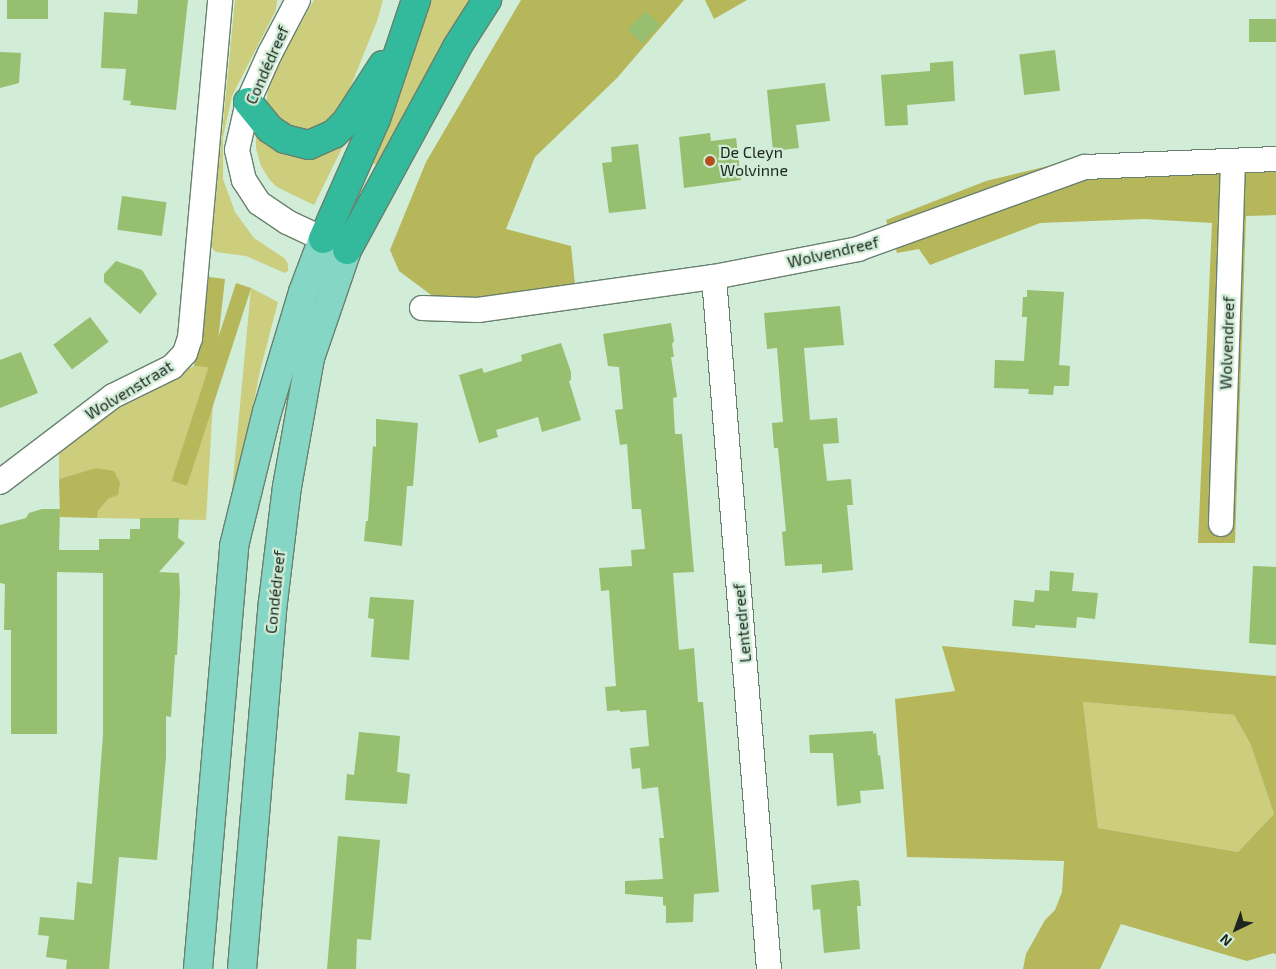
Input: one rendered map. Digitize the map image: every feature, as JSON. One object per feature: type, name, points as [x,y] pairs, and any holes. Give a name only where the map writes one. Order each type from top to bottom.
[{"type":"highway","points":[[334,244],[416,0]]},
{"type":"highway","points":[[334,244],[487,0]]},
{"type":"highway","points":[[248,102],[270,129],[285,139],[309,145],[321,141],[334,134],[346,122],[388,57],[403,41]]},
{"type":"main road","points":[[198,969],[234,546],[266,412],[303,292],[334,244]]},
{"type":"main road","name":"Condédreef","points":[[242,969],[273,602],[287,487],[310,358],[334,244]]},
{"type":"street","name":"Wolvenstraat","points":[[0,482],[113,396],[172,367],[185,353],[190,338],[220,0]]},
{"type":"street","name":"Condédreef","points":[[298,0],[248,102],[237,150],[244,180],[259,203],[287,222],[334,244]]},
{"type":"street","name":"Wolvendreef","points":[[422,308],[478,310],[714,277],[858,249],[1085,167],[1276,159]]},
{"type":"street","name":"Wolvendreef","points":[[1220,524],[1233,162]]},
{"type":"street","name":"Lentedreef","points":[[714,277],[769,969]]},
{"type":"green space","points":[[235,0],[277,0],[277,3],[275,12],[232,96],[223,137],[223,179],[235,212],[254,238],[284,258],[288,264],[288,271],[285,273],[246,256],[216,252],[211,247]]},
{"type":"green space","points":[[314,0],[383,0],[377,21],[340,113],[323,130],[291,134],[269,110],[267,99],[268,82]]},
{"type":"green space","points":[[430,0],[471,0],[377,165],[366,161],[390,108]]},
{"type":"green space","points":[[256,130],[345,142],[314,205],[277,187],[269,179],[261,166],[256,148]]},
{"type":"green space","points":[[251,288],[278,302],[260,371],[237,487],[232,491]]},
{"type":"green space","points":[[194,366],[215,368],[206,520],[97,518],[98,511],[109,498],[95,468],[59,479],[59,447],[145,388]]},
{"type":"green space","points":[[1083,702],[1234,715],[1250,743],[1274,814],[1238,852],[1098,828]]},
{"type":"shaded area","points":[[521,0],[684,0],[617,78],[535,157],[506,229],[571,246],[575,284],[477,298],[434,297],[399,271],[390,250],[426,162]]},
{"type":"shaded area","points":[[705,0],[747,0],[714,19]]},
{"type":"shaded area","points":[[1276,149],[1276,215],[1246,216],[1235,543],[1198,543],[1212,223],[1144,219],[1040,223],[930,265],[919,249],[897,253],[886,220],[986,181],[1077,159]]},
{"type":"shaded area","points":[[209,277],[225,279],[215,368],[194,366]]},
{"type":"shaded area","points":[[236,283],[251,288],[187,486],[172,481]]},
{"type":"shaded area","points":[[95,468],[114,471],[120,483],[118,495],[109,498],[98,511],[97,518],[60,517],[59,479]]},
{"type":"shaded area","points":[[942,646],[1276,676],[1276,955],[1274,953],[1247,961],[1121,924],[1100,969],[1023,969],[1026,954],[1045,920],[1055,910],[1062,892],[1064,861],[907,857],[895,699],[955,691]],"holes":[[[1083,702],[1234,715],[1250,743],[1274,814],[1238,852],[1098,828]]]},
{"type":"building","points":[[7,0],[48,0],[48,19],[7,19]]},
{"type":"building","points":[[138,0],[188,0],[176,110],[130,105],[131,101],[123,100],[126,69],[101,68],[104,12],[137,14]]},
{"type":"building","points":[[646,11],[660,25],[642,44],[628,29]]},
{"type":"building","points":[[1249,19],[1276,19],[1276,42],[1249,42]]},
{"type":"building","points":[[1055,50],[1060,91],[1024,95],[1019,54]]},
{"type":"building","points":[[0,52],[21,53],[19,83],[0,88]]},
{"type":"building","points":[[953,61],[955,101],[907,105],[908,125],[885,126],[881,75],[930,71],[930,63]]},
{"type":"building","points":[[825,83],[830,121],[796,125],[799,148],[773,151],[767,90]]},
{"type":"building","name":"De Cleyn Wolvinne","points":[[710,133],[711,141],[736,138],[741,180],[684,188],[679,137]]},
{"type":"building","points":[[638,144],[646,209],[609,213],[602,163],[612,162],[611,147]]},
{"type":"building","points":[[122,196],[167,202],[162,236],[117,230]]},
{"type":"building","points":[[116,261],[142,270],[157,294],[140,314],[104,282],[104,274]]},
{"type":"building","points":[[1027,290],[1064,292],[1059,365],[1070,366],[1069,386],[1054,386],[1053,395],[1028,394],[1029,389],[994,388],[995,360],[1024,361],[1027,317],[1022,317],[1023,297],[1027,297]]},
{"type":"building","points":[[840,306],[844,345],[804,348],[810,420],[837,418],[839,443],[823,444],[827,481],[851,479],[853,505],[847,505],[853,570],[822,573],[822,564],[785,566],[782,532],[786,531],[778,448],[774,448],[772,423],[783,422],[777,348],[767,349],[764,313]]},
{"type":"building","points":[[90,317],[109,342],[72,369],[53,345]]},
{"type":"building","points":[[671,323],[674,357],[671,357],[677,397],[673,398],[675,434],[682,434],[694,572],[673,573],[679,650],[694,648],[698,702],[703,702],[719,892],[694,894],[693,922],[666,923],[666,906],[663,905],[663,897],[625,894],[625,881],[663,879],[659,838],[664,838],[658,787],[642,789],[640,768],[632,769],[630,748],[649,746],[646,710],[607,711],[605,687],[616,686],[609,590],[601,591],[599,568],[632,566],[631,550],[645,549],[641,509],[632,509],[627,444],[620,445],[615,410],[623,409],[619,367],[608,366],[603,334]]},
{"type":"building","points":[[561,343],[571,372],[571,380],[569,381],[581,420],[542,432],[538,417],[496,430],[498,437],[479,443],[459,375],[482,368],[484,373],[522,361],[521,355]]},
{"type":"building","points":[[21,352],[38,393],[0,408],[0,360]]},
{"type":"building","points":[[376,419],[418,423],[413,486],[407,486],[402,546],[364,541],[366,521],[368,521],[373,446],[376,447]]},
{"type":"building","points":[[42,509],[60,509],[59,550],[99,550],[99,539],[130,539],[130,529],[140,529],[140,518],[179,518],[178,538],[185,543],[159,572],[179,573],[180,592],[177,655],[175,655],[171,717],[166,716],[166,757],[157,860],[119,857],[109,969],[66,969],[67,960],[46,957],[49,936],[38,935],[40,917],[74,920],[77,882],[92,884],[103,734],[103,573],[57,572],[57,734],[11,734],[11,630],[4,630],[5,584],[0,583],[0,525],[26,518],[29,513]]},
{"type":"building","points":[[1253,566],[1276,567],[1276,645],[1249,643]]},
{"type":"building","points":[[1050,571],[1074,573],[1072,591],[1098,593],[1095,619],[1077,617],[1076,628],[1035,625],[1035,628],[1012,626],[1014,600],[1034,602],[1035,590],[1049,591]]},
{"type":"building","points":[[370,597],[414,600],[409,660],[371,657],[374,619],[368,618]]},
{"type":"building","points":[[873,731],[873,734],[876,733],[884,789],[860,791],[861,803],[837,806],[833,753],[810,753],[809,735]]},
{"type":"building","points":[[359,732],[400,736],[397,772],[410,774],[407,804],[345,800],[347,774],[354,775]]},
{"type":"building","points":[[338,836],[380,840],[371,940],[357,939],[356,969],[327,969]]},
{"type":"building","points":[[859,881],[861,906],[857,906],[860,949],[824,953],[820,909],[813,910],[811,885]]},
{"type":"place","name":"De Cleyn Wolvinne","points":[[710,161]]}]
